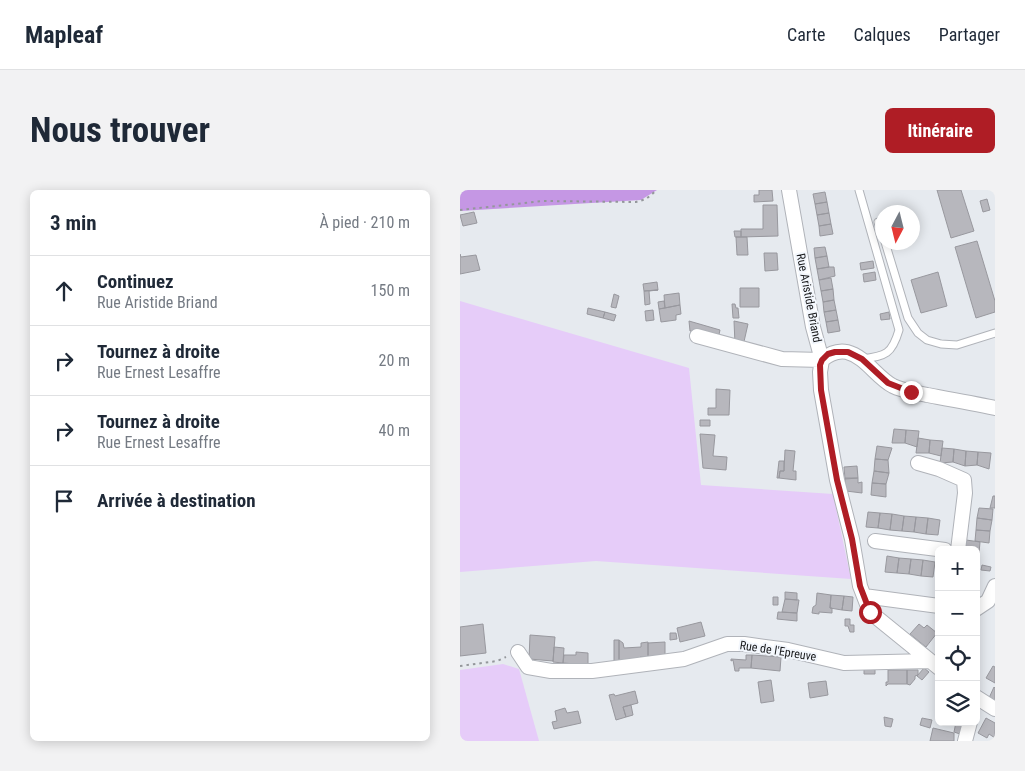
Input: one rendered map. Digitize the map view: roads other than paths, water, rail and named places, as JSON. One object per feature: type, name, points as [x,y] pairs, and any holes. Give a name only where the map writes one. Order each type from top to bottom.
[{"type":"street","name":"Rue Aristide Briand","points":[[788,190],[813,327],[822,360],[820,372],[821,390],[837,480],[852,539],[860,586],[870,612],[934,664]]},
{"type":"street","points":[[697,336],[782,359],[822,360],[828,354],[842,352],[862,359],[895,387],[911,392],[995,408]]},
{"type":"street","points":[[918,464],[939,469],[964,480],[965,493],[958,546]]},
{"type":"street","points":[[875,541],[935,549]]},
{"type":"street","points":[[980,606],[988,601],[995,586]]},
{"type":"street","points":[[864,596],[935,605]]},
{"type":"street","name":"Rue de l'Epreuve","points":[[518,652],[528,667],[551,671],[592,671],[684,659],[727,644],[744,644],[788,650],[844,663],[934,664]]},
{"type":"street","points":[[980,700],[995,709]]},
{"type":"street","points":[[965,741],[969,726]]},
{"type":"lane","points":[[859,190],[898,330],[890,351],[881,356],[862,359]]},
{"type":"lane","points":[[887,250],[908,318],[918,333],[927,340],[941,344],[957,345],[995,333]]}]
